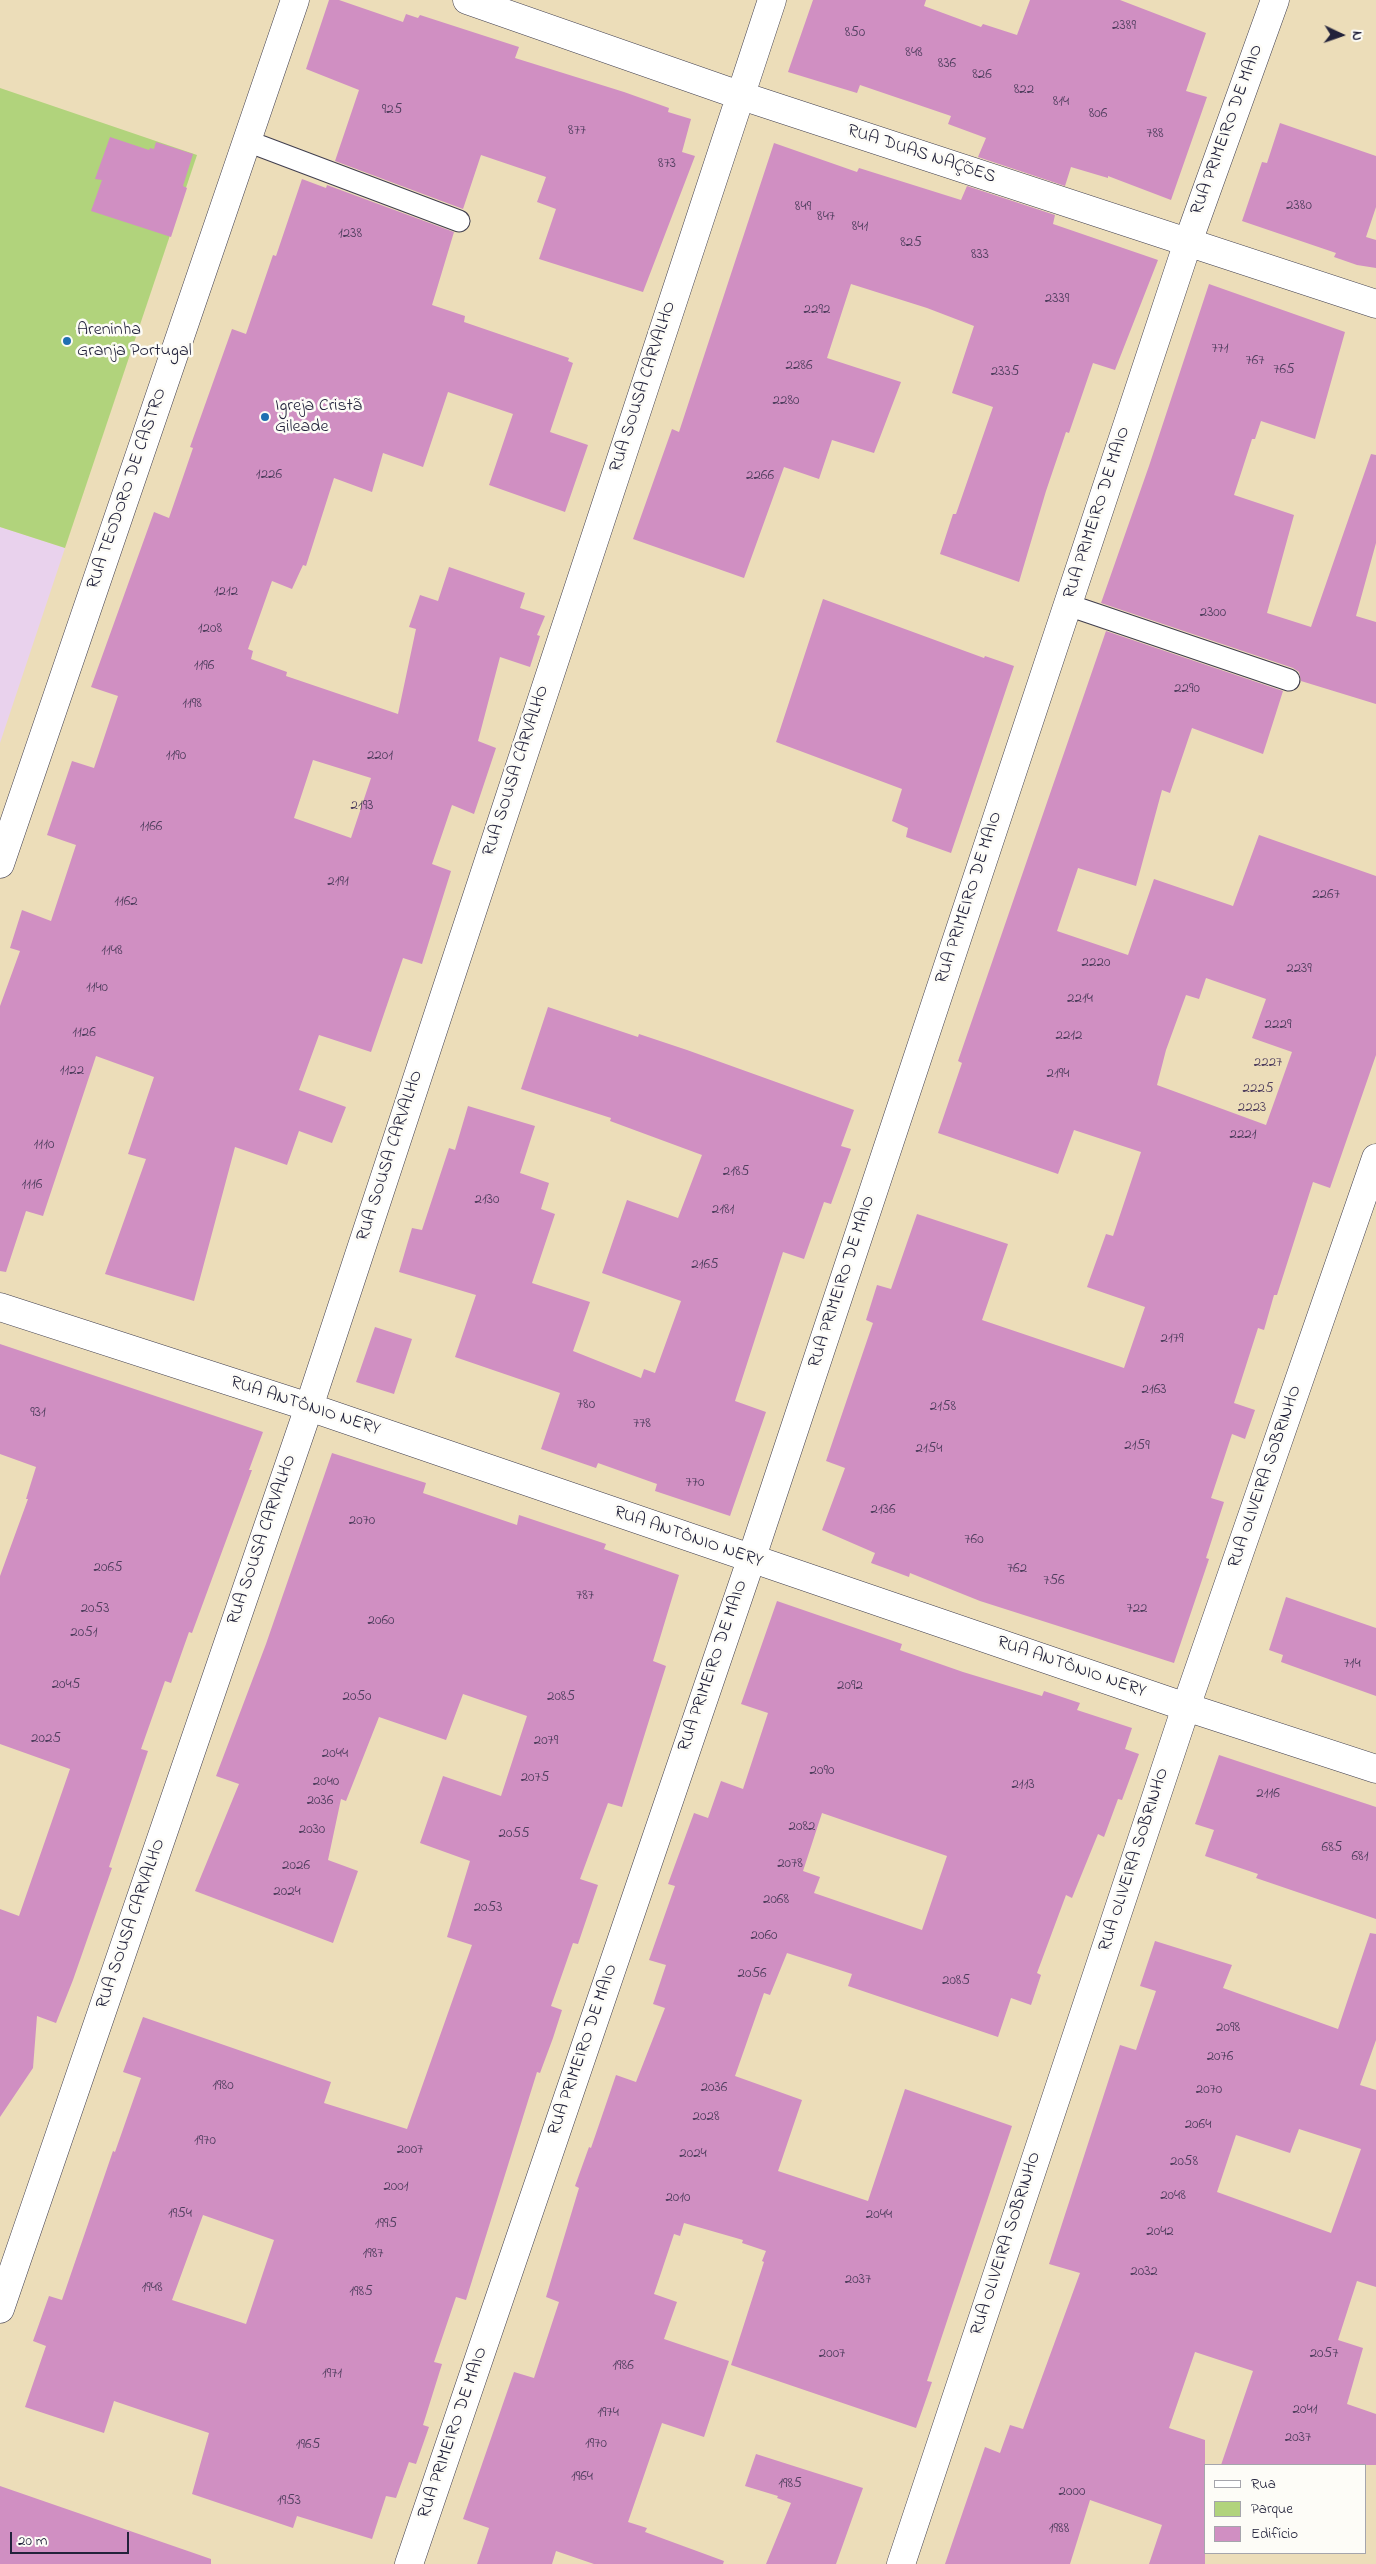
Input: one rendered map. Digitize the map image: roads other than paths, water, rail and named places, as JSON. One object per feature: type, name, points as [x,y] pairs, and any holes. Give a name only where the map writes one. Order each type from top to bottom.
[{"type":"street","name":"RUA TEODORO DE CASTRO","points":[[0,864],[295,0]]},
{"type":"street","name":"RUA DUAS NAÇÕES","points":[[467,0],[739,95],[1376,304]]},
{"type":"street","name":"RUA SOUSA CARVALHO","points":[[0,2309],[309,1407],[739,95],[772,0]]},
{"type":"street","name":"RUA PRIMEIRO DE MAIO","points":[[409,2564],[750,1560],[1188,242],[1275,0]]},
{"type":"street","name":"RUA OLIVEIRA SOBRINHO","points":[[901,2564],[1186,1707],[1376,1158]]},
{"type":"street","name":"RUA ANTÔNIO NERY","points":[[0,1307],[309,1407],[750,1560],[1376,1769]]},
{"type":"lane","points":[[247,141],[459,221]]},
{"type":"lane","points":[[1068,605],[1289,680]]},
{"type":"place","name":"Areninha Granja Portugal","points":[[67,341]]},
{"type":"place","name":"Igreja Cristã Gileade","points":[[265,417]]}]
